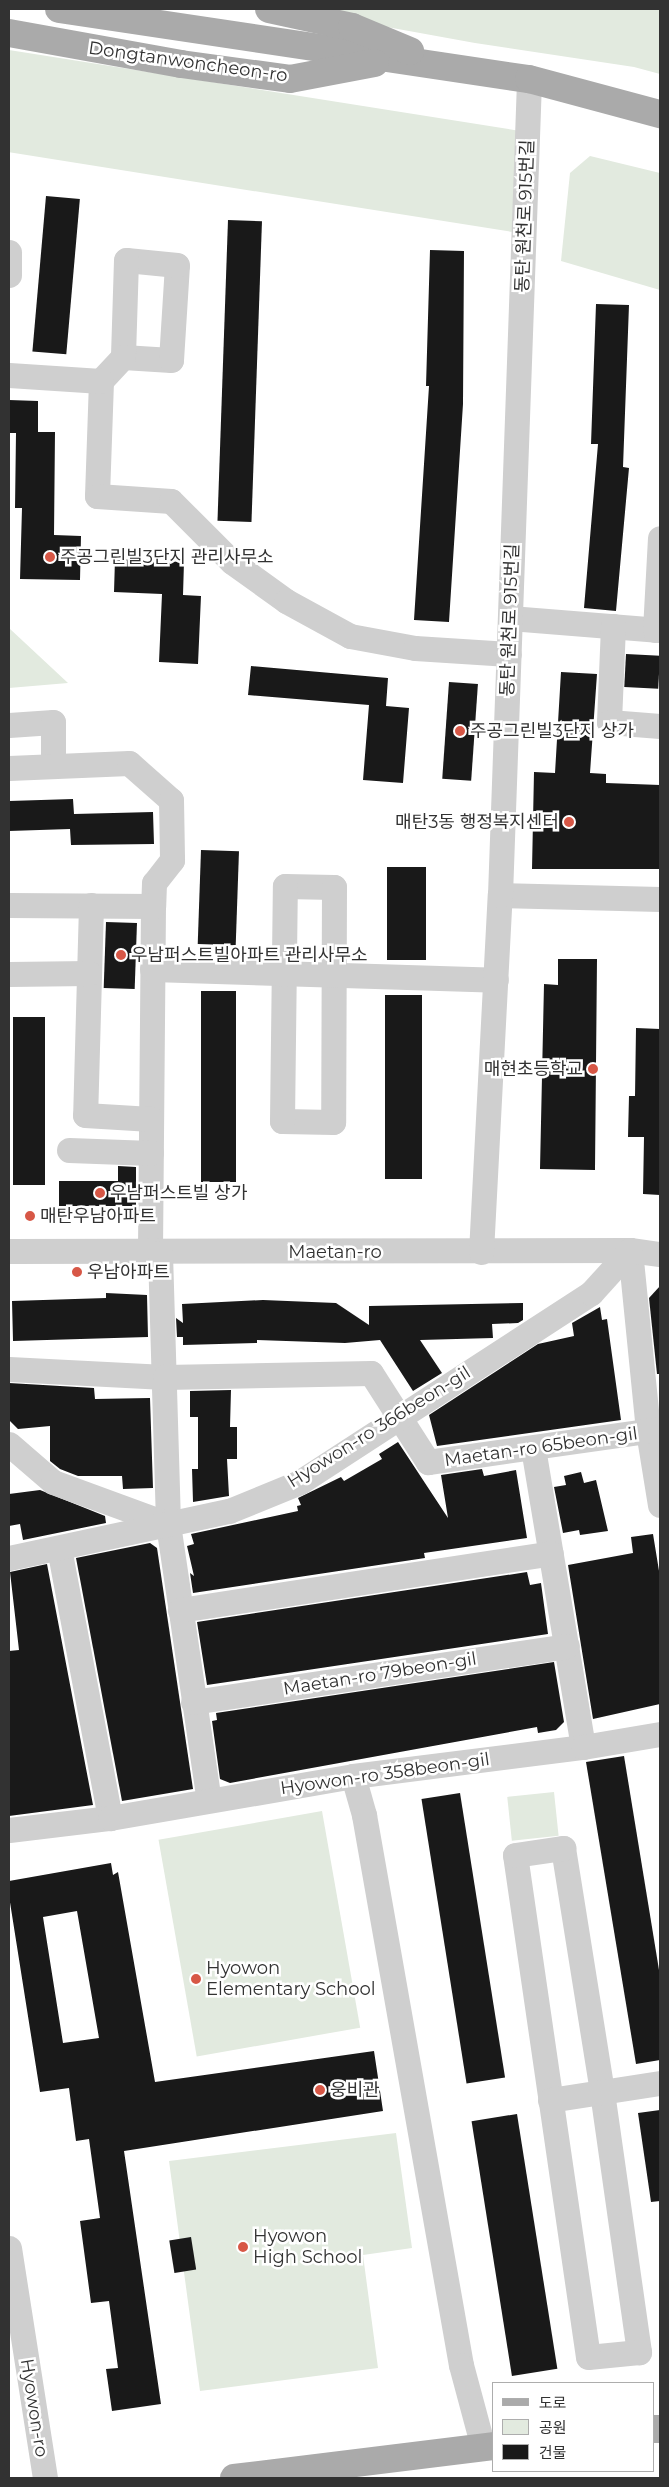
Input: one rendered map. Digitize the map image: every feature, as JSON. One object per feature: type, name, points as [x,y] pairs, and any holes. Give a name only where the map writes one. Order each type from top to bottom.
[{"type":"main road","name":"Dongtanwoncheon-ro","points":[[59,9],[530,79],[660,114]]},
{"type":"main road","name":"Dongtanwoncheon-ro","points":[[269,9],[352,27],[451,67]]},
{"type":"main road","name":"Dongtanwoncheon-ro","points":[[9,33],[181,64],[290,79],[397,59]]},
{"type":"main road","points":[[234,2478],[488,2447]]},
{"type":"street","name":"동탄 원천로 915번길","points":[[481,1252],[500,895],[530,79]]},
{"type":"street","points":[[9,252],[9,275]]},
{"type":"street","points":[[123,357],[101,381],[97,496],[171,501],[232,562],[286,601],[350,636],[415,648],[509,654]]},
{"type":"street","points":[[9,374],[101,381]]},
{"type":"street","points":[[510,618],[658,630],[660,538]]},
{"type":"street","points":[[613,626],[609,722],[660,726]]},
{"type":"street","points":[[9,725],[53,722],[53,766]]},
{"type":"street","points":[[9,768],[130,763],[171,800],[172,860],[154,883],[151,1153],[155,1253],[164,1377],[168,1524],[209,1800]]},
{"type":"street","points":[[286,886],[334,887],[333,1122],[282,1121],[283,973],[286,886]]},
{"type":"street","points":[[500,895],[660,899]]},
{"type":"street","points":[[9,905],[153,906]]},
{"type":"street","points":[[91,905],[85,1115],[151,1119]]},
{"type":"street","points":[[152,969],[496,980]]},
{"type":"street","points":[[9,974],[89,973]]},
{"type":"street","points":[[69,1150],[151,1153]]},
{"type":"street","name":"Maetan-ro","points":[[9,1251],[155,1253],[630,1250],[660,1254]]},
{"type":"street","name":"Hyowon-ro 366beon-gil","points":[[9,1558],[229,1511],[300,1482],[399,1415],[591,1293],[630,1250]]},
{"type":"street","name":"Maetan-ro 65beon-gil","points":[[630,1250],[654,1430],[660,1505]]},
{"type":"street","points":[[9,1369],[164,1377],[371,1373],[399,1415]]},
{"type":"street","name":"Maetan-ro 65beon-gil","points":[[399,1415],[428,1462],[654,1430]]},
{"type":"street","points":[[9,1444],[53,1482],[168,1524]]},
{"type":"street","points":[[533,1448],[583,1747]]},
{"type":"street","points":[[59,1548],[110,1818]]},
{"type":"street","points":[[180,1610],[551,1553]]},
{"type":"street","name":"Maetan-ro 79beon-gil","points":[[193,1702],[567,1646]]},
{"type":"street","name":"Hyowon-ro 358beon-gil","points":[[9,1830],[110,1818],[353,1776],[583,1747],[660,1734]]},
{"type":"street","points":[[353,1776],[364,1814],[461,2365],[488,2447]]},
{"type":"street","points":[[563,1848],[602,2092],[639,2352],[588,2357],[550,2100],[515,1855],[563,1848]]},
{"type":"street","points":[[550,2100],[660,2082]]},
{"type":"street","name":"Hyowon-ro","points":[[9,2248],[45,2478]]},
{"type":"green space","points":[[288,9],[660,9],[660,74],[634,67],[475,43]]},
{"type":"green space","points":[[9,50],[528,132],[512,232],[9,152]]},
{"type":"green space","points":[[590,156],[660,173],[660,290],[561,261],[570,173]]},
{"type":"green space","points":[[9,628],[68,683],[9,688]]},
{"type":"green space","points":[[554,1792],[559,1836],[512,1841],[507,1797]]},
{"type":"green space","points":[[322,1811],[360,2028],[197,2056],[159,1840]]},
{"type":"green space","points":[[396,2133],[412,2248],[363,2255],[378,2368],[200,2391],[169,2161]]},
{"type":"building","points":[[46,196],[80,199],[66,354],[32,351]]},
{"type":"building","points":[[228,220],[262,221],[251,522],[217,521]]},
{"type":"building","points":[[430,250],[464,251],[463,404],[449,622],[414,620],[429,386],[426,386]]},
{"type":"building","points":[[596,304],[629,305],[623,467],[629,468],[616,611],[584,608],[598,444],[591,444]]},
{"type":"building","points":[[9,400],[38,401],[38,432],[55,432],[54,535],[81,536],[80,580],[20,579],[22,508],[15,508],[16,433],[9,433]]},
{"type":"building","points":[[115,559],[184,562],[183,595],[201,596],[198,664],[159,662],[162,594],[114,592]]},
{"type":"building","points":[[626,654],[660,656],[658,689],[624,687]]},
{"type":"building","points":[[251,666],[388,678],[386,706],[409,708],[403,783],[363,780],[369,705],[248,695]]},
{"type":"building","points":[[561,672],[597,674],[590,773],[606,774],[606,783],[660,785],[660,869],[532,869],[534,772],[555,773]]},
{"type":"building","name":"주공그린빌3단지 상가","points":[[449,682],[478,684],[471,781],[442,779]]},
{"type":"building","points":[[73,799],[74,814],[153,812],[154,844],[71,845],[70,829],[9,831],[9,801]]},
{"type":"building","points":[[201,850],[239,851],[236,945],[198,944]]},
{"type":"building","points":[[387,867],[426,867],[426,960],[387,960]]},
{"type":"building","name":"우남퍼스트빌아파트 관리사무소","points":[[106,922],[137,923],[135,989],[104,988]]},
{"type":"building","points":[[558,959],[597,959],[595,1170],[540,1169],[544,984],[558,985]]},
{"type":"building","points":[[201,991],[236,991],[236,1182],[201,1182]]},
{"type":"building","points":[[385,995],[422,995],[422,1179],[385,1179]]},
{"type":"building","points":[[13,1017],[45,1017],[45,1185],[13,1185]]},
{"type":"building","points":[[636,1028],[660,1029],[660,1195],[643,1194],[644,1137],[628,1137],[629,1096],[635,1096]]},
{"type":"building","name":"우남퍼스트빌 상가","points":[[118,1166],[136,1167],[136,1206],[59,1206],[59,1181],[118,1181]]},
{"type":"building","points":[[660,1286],[660,1374],[657,1374],[649,1298]]},
{"type":"building","points":[[106,1293],[147,1295],[148,1337],[13,1341],[12,1301],[106,1298]]},
{"type":"building","points":[[263,1300],[336,1303],[369,1325],[369,1306],[523,1303],[523,1320],[518,1323],[492,1324],[493,1338],[420,1340],[442,1373],[413,1391],[380,1340],[345,1343],[257,1340],[257,1343],[183,1345],[183,1337],[177,1337],[176,1318],[183,1323],[182,1304]]},
{"type":"building","points":[[600,1307],[602,1320],[607,1319],[621,1420],[437,1446],[429,1415],[538,1344],[574,1336],[572,1323]]},
{"type":"building","points":[[9,1383],[94,1388],[95,1399],[150,1398],[153,1488],[123,1489],[122,1476],[78,1476],[60,1469],[50,1461],[50,1426],[18,1429],[9,1420]]},
{"type":"building","points":[[231,1390],[230,1427],[237,1427],[237,1459],[227,1459],[229,1496],[193,1502],[192,1469],[198,1469],[198,1417],[190,1417],[190,1391]]},
{"type":"building","points":[[398,1442],[448,1518],[441,1475],[482,1469],[484,1476],[516,1470],[527,1538],[424,1553],[425,1558],[193,1593],[190,1573],[194,1576],[187,1546],[194,1544],[191,1534],[298,1511],[297,1506],[301,1505],[298,1498],[341,1477],[344,1481],[382,1459],[379,1454]]},
{"type":"building","points":[[581,1472],[584,1483],[596,1480],[608,1531],[580,1535],[579,1530],[563,1533],[554,1487],[566,1485],[564,1476]]},
{"type":"building","points":[[40,1490],[105,1516],[106,1523],[23,1540],[20,1524],[9,1526],[9,1494]]},
{"type":"building","points":[[653,1534],[660,1577],[660,1704],[593,1719],[568,1565],[633,1553],[631,1537]]},
{"type":"building","points":[[150,1543],[157,1548],[193,1789],[122,1801],[76,1558]]},
{"type":"building","points":[[47,1564],[93,1805],[9,1816],[9,1651],[19,1650],[10,1572]]},
{"type":"building","points":[[527,1572],[530,1585],[541,1583],[548,1634],[207,1685],[197,1622]]},
{"type":"building","points":[[554,1662],[564,1722],[556,1730],[538,1733],[537,1727],[230,1783],[220,1779],[212,1721],[217,1720],[216,1713]]},
{"type":"building","points":[[624,1756],[660,1976],[660,2060],[636,2064],[586,1762]]},
{"type":"building","points":[[460,1793],[505,2077],[467,2084],[421,1799]]},
{"type":"building","points":[[111,1863],[113,1875],[118,1872],[155,2082],[374,2051],[383,2111],[124,2151],[161,2404],[112,2411],[106,2369],[118,2368],[109,2301],[91,2303],[80,2221],[100,2218],[89,2139],[76,2141],[69,2088],[40,2092],[9,1896],[9,1881]],"holes":[[[77,1911],[99,2038],[63,2043],[43,1917]]]},
{"type":"building","points":[[660,2110],[660,2201],[651,2202],[638,2113]]},
{"type":"building","points":[[517,2114],[557,2369],[512,2376],[472,2121]]},
{"type":"building","points":[[191,2237],[196,2270],[174,2273],[169,2240]]},
{"type":"place","name":"주공그린빌3단지 관리사무소","points":[[50,557]]},
{"type":"place","name":"주공그린빌3단지 상가","points":[[460,731]]},
{"type":"place","name":"매탄3동 행정복지센터","points":[[569,822]]},
{"type":"place","name":"우남퍼스트빌아파트 관리사무소","points":[[121,955]]},
{"type":"place","name":"매현초등학교","points":[[593,1069]]},
{"type":"place","name":"우남퍼스트빌 상가","points":[[100,1193]]},
{"type":"place","name":"매탄우남아파트","points":[[30,1216]]},
{"type":"place","name":"우남아파트","points":[[77,1272]]},
{"type":"place","name":"Hyowon Elementary School","points":[[196,1979]]},
{"type":"place","name":"웅비관","points":[[320,2090]]},
{"type":"place","name":"Hyowon High School","points":[[243,2247]]}]
